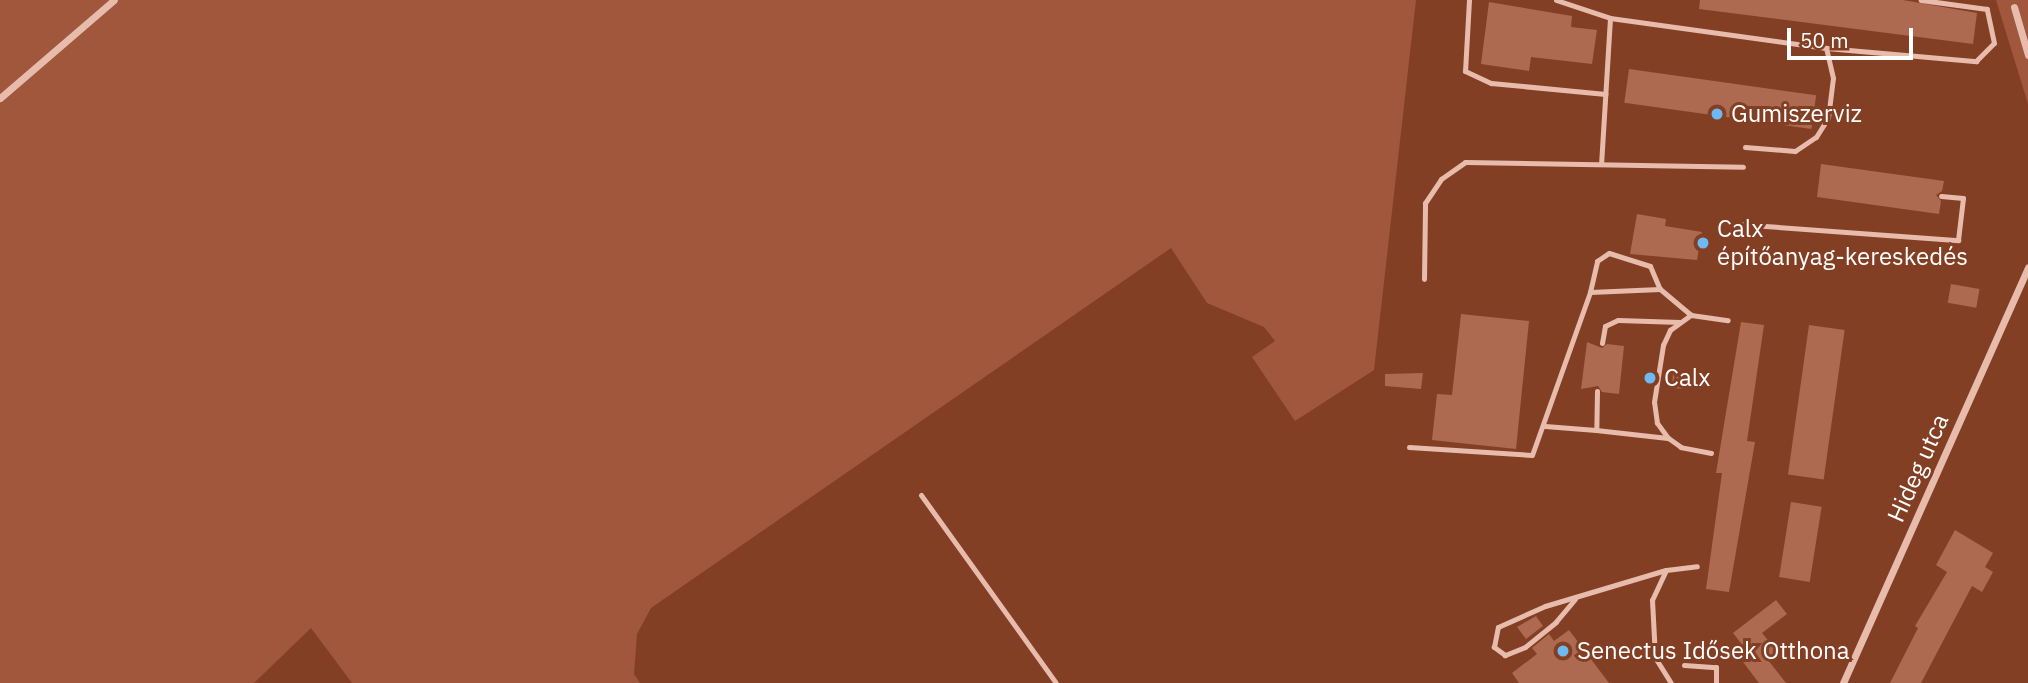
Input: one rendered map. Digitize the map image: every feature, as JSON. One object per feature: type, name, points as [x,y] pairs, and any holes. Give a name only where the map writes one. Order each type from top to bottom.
[{"type":"street","points":[[0,98],[114,0]]},
{"type":"street","points":[[2014,7],[2028,55]]},
{"type":"street","name":"Hideg utca","points":[[1843,683],[2028,267]]},
{"type":"lane","points":[[1469,0],[1465,71],[1491,83],[1605,94]]},
{"type":"lane","points":[[1556,0],[1610,18],[1826,48],[1976,61],[1994,43],[1987,9],[1921,0]]},
{"type":"lane","points":[[1601,164],[1610,18]]},
{"type":"lane","points":[[1745,147],[1796,151],[1816,137],[1828,118],[1833,78],[1826,48]]},
{"type":"lane","points":[[1424,279],[1425,203],[1441,179],[1465,162],[1743,167]]},
{"type":"lane","points":[[1738,223],[1958,240],[1964,198],[1941,196]]},
{"type":"lane","points":[[1409,447],[1532,456],[1545,426],[1590,292],[1597,261],[1609,253],[1650,266],[1660,289],[1692,315],[1728,320]]},
{"type":"lane","points":[[1590,292],[1660,289]]},
{"type":"lane","points":[[1692,315],[1680,322],[1663,345],[1654,402],[1657,423],[1668,438],[1681,447],[1712,453]]},
{"type":"lane","points":[[1602,343],[1605,326],[1618,320],[1680,322]]},
{"type":"lane","points":[[1596,430],[1597,391]]},
{"type":"lane","points":[[1545,426],[1668,438]]},
{"type":"lane","points":[[921,495],[1056,683]]},
{"type":"lane","points":[[1575,599],[1556,622],[1525,647],[1505,654],[1494,647],[1498,627],[1545,606],[1666,570],[1697,566]]},
{"type":"lane","points":[[1666,570],[1652,600],[1651,629],[1655,657],[1671,683]]},
{"type":"lane","points":[[1684,664],[1716,667],[1716,683]]},
{"type":"shaded area","points":[[0,0],[1416,0],[1374,370],[1295,421],[1252,357],[1275,341],[1264,327],[1207,303],[1171,248],[651,608],[637,634],[634,674],[640,683],[352,683],[311,628],[254,683],[0,683]]},
{"type":"shaded area","points":[[1996,0],[2028,0],[2028,104]]},
{"type":"building","points":[[1700,0],[1903,0],[1977,13],[1973,44],[1699,9]]},
{"type":"building","points":[[1489,2],[1572,16],[1571,27],[1597,30],[1592,64],[1531,57],[1529,71],[1481,64]]},
{"type":"building","points":[[1629,69],[1816,95],[1811,129],[1624,103]]},
{"type":"building","points":[[1821,164],[1944,181],[1942,191],[1936,195],[1941,201],[1939,214],[1817,197]]},
{"type":"building","points":[[1637,214],[1666,219],[1665,226],[1702,232],[1697,260],[1630,254]]},
{"type":"building","points":[[1951,284],[1980,289],[1976,308],[1948,303]]},
{"type":"building","points":[[1461,314],[1529,321],[1516,449],[1432,440],[1437,394],[1452,395]]},
{"type":"building","points":[[1741,322],[1764,325],[1747,441],[1755,442],[1729,592],[1706,589],[1722,473],[1716,473]]},
{"type":"building","points":[[1809,325],[1845,330],[1824,480],[1788,475]]},
{"type":"building","points":[[1587,342],[1602,348],[1607,344],[1624,346],[1619,394],[1602,392],[1598,386],[1581,389]]},
{"type":"building","points":[[1423,373],[1421,389],[1385,386],[1385,374]]},
{"type":"building","points":[[1673,373],[1687,374],[1686,389],[1672,388]]},
{"type":"building","points":[[1791,502],[1822,507],[1810,582],[1779,577]]},
{"type":"building","points":[[1955,530],[1993,553],[1985,567],[1993,572],[1982,592],[1972,586],[1921,683],[1890,683],[1918,628],[1915,626],[1947,572],[1936,565]]},
{"type":"building","points":[[1776,600],[1787,614],[1762,633],[1778,652],[1768,660],[1786,683],[1759,683],[1743,662],[1751,656],[1733,633]]},
{"type":"building","points":[[1536,616],[1543,626],[1526,639],[1517,627]]},
{"type":"building","name":"Senectus Idősek Otthona","points":[[1569,630],[1609,683],[1519,683],[1512,673],[1537,654],[1532,648],[1549,634],[1554,641]]},
{"type":"place","name":"Gumiszerviz","points":[[1717,114]]},
{"type":"place","name":"Calx építőanyag-kereskedés","points":[[1703,243]]},
{"type":"place","name":"Calx","points":[[1650,378]]},
{"type":"place","name":"Senectus Idősek Otthona","points":[[1563,651]]}]
